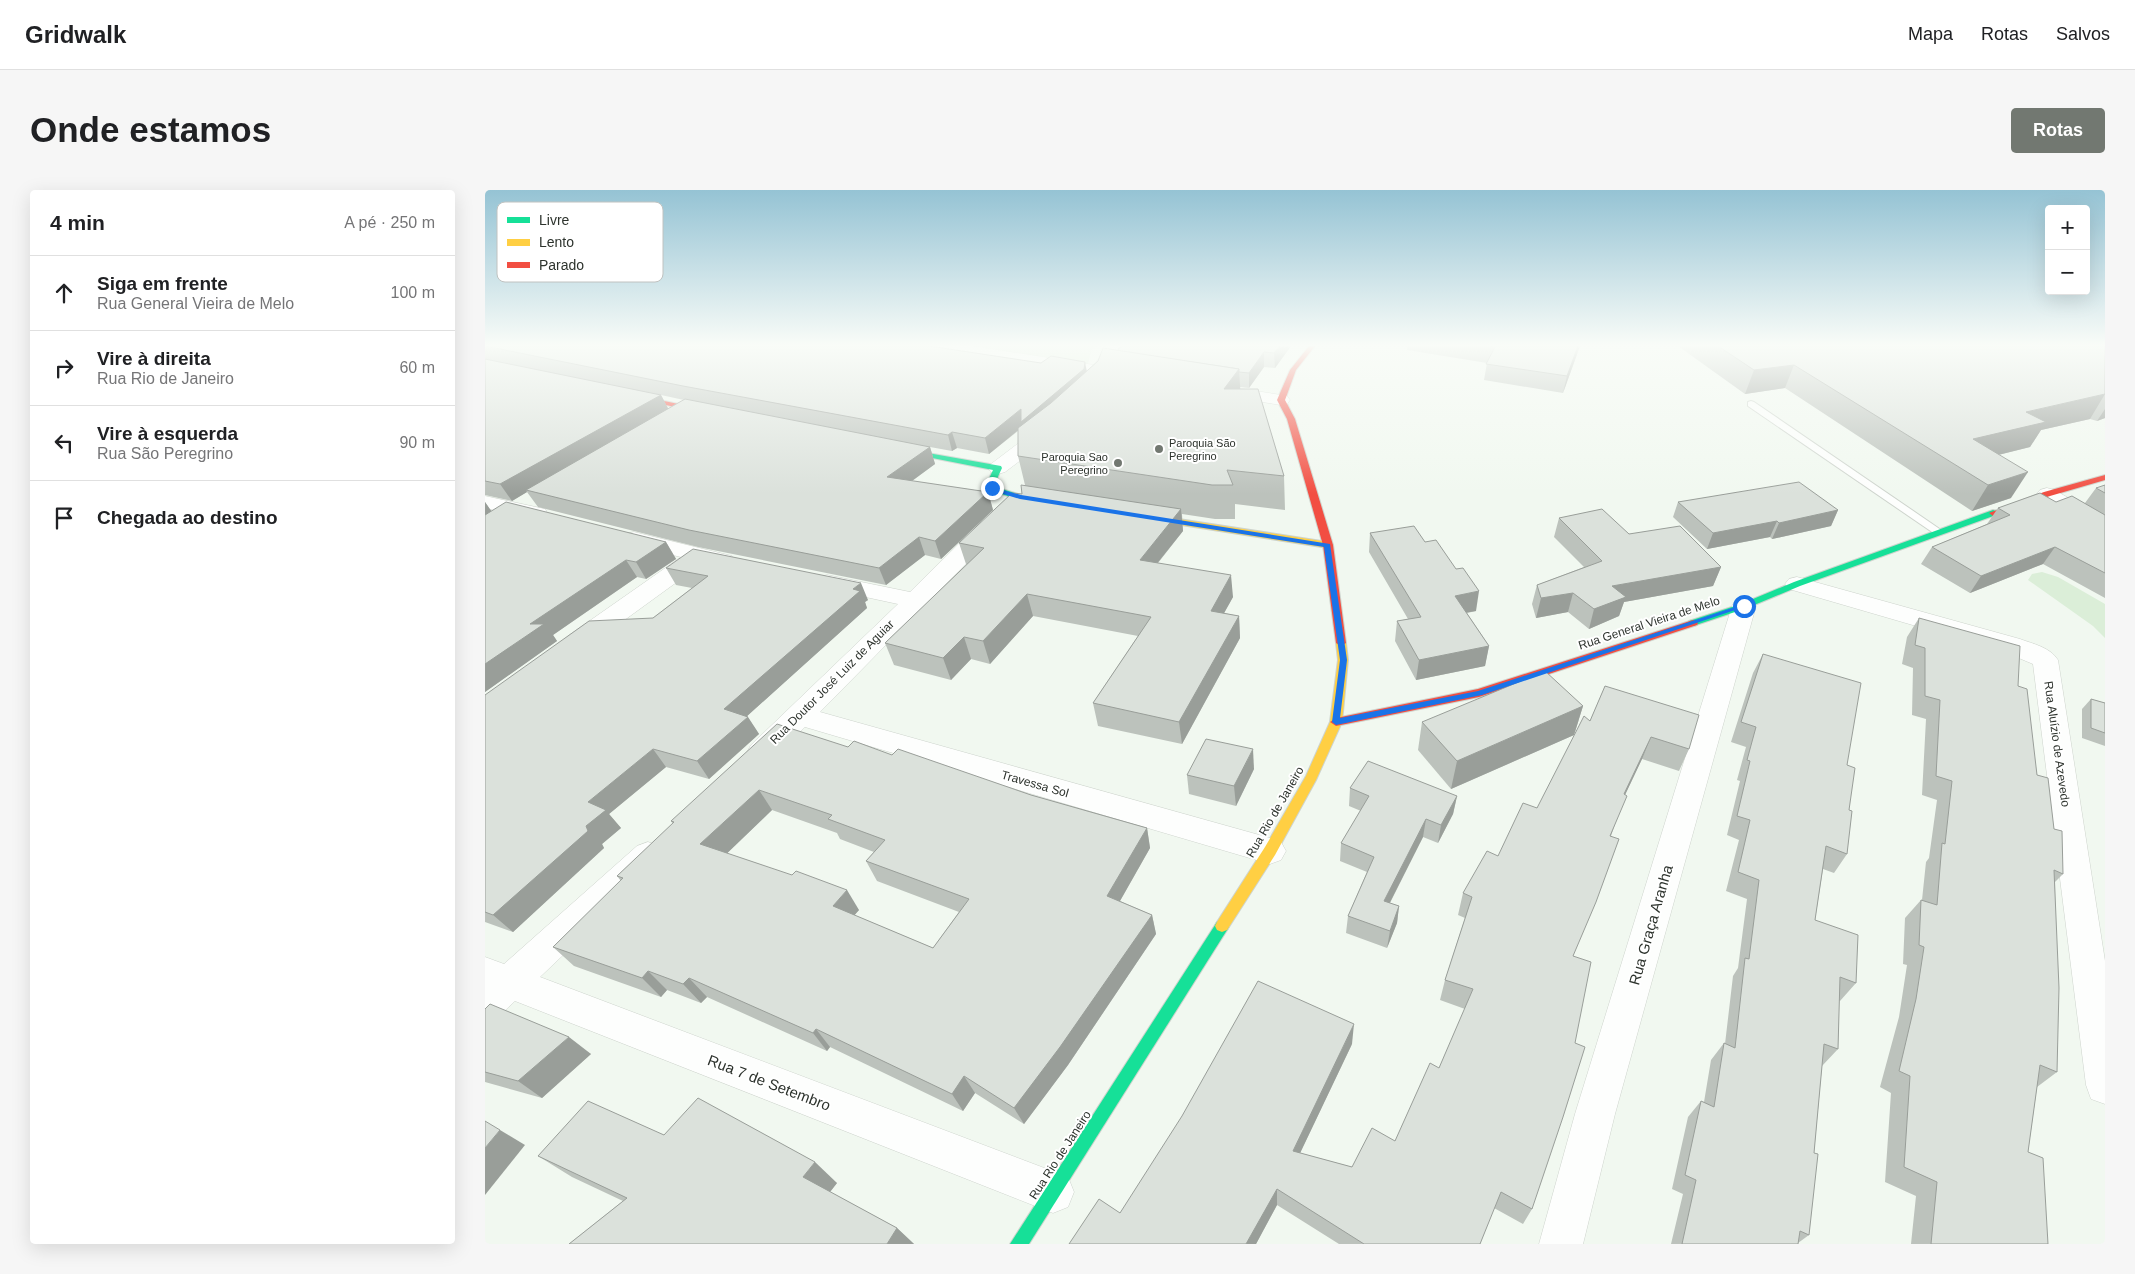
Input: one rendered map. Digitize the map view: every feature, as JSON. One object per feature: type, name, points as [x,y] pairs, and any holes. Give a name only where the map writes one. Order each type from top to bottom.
[{"type":"street","points":[[631,395],[728,416]]},
{"type":"street","points":[[1251,395],[1281,400],[1283,395]]},
{"type":"street","name":"Rua Rio de Janeiro","points":[[1019,1244],[1270,851],[1312,777],[1336,722],[1343,660],[1327,545],[1291,419],[1281,400]]},
{"type":"street","points":[[664,423],[690,408]]},
{"type":"street","points":[[1058,503],[1020,497],[992,488],[991,483],[998,468],[1033,443],[1061,418]]},
{"type":"street","points":[[883,446],[998,468]]},
{"type":"street","name":"Rua General Vieira de Melo","points":[[1336,722],[1479,693],[1744,606],[1797,584],[1939,532],[2047,494],[2105,477]]},
{"type":"street","points":[[489,512],[517,508],[543,494]]},
{"type":"street","points":[[2047,494],[2105,527]]},
{"type":"street","name":"Rua Doutor José Luiz de Aguiar","points":[[742,769],[800,716],[914,600],[1020,497]]},
{"type":"street","points":[[517,508],[555,518]]},
{"type":"street","points":[[1135,515],[1327,545]]},
{"type":"street","points":[[612,534],[698,556],[747,566]]},
{"type":"street","points":[[556,656],[698,556]]},
{"type":"street","points":[[806,578],[914,600]]},
{"type":"street","name":"Rua Aluízio de Azevedo","points":[[1797,584],[2011,645],[2045,660],[2105,1085]]},
{"type":"street","name":"Rua Graça Aranha","points":[[1561,1244],[1595,1114],[1744,606]]},
{"type":"street","name":"Travessa Sol","points":[[800,716],[1270,851]]},
{"type":"street","points":[[493,987],[669,836]]},
{"type":"street","name":"Rua 7 de Setembro","points":[[493,987],[1053,1192]]},
{"type":"lane","points":[[1751,404],[1939,532]]},
{"type":"green space","points":[[2042,572],[2058,577],[2105,604],[2105,638],[2093,626],[2028,580],[2032,574]]},
{"type":"building","points":[[485,395],[661,395],[500,484],[485,481]]},
{"type":"building","points":[[733,395],[1053,395],[1021,422],[1021,409],[985,438],[952,432],[948,435]]},
{"type":"building","points":[[1060,395],[1260,395],[1284,476],[1227,470],[1233,485],[1212,485],[1018,456],[1018,428]]},
{"type":"building","points":[[1843,395],[2100,395],[2026,412],[2046,422],[1973,439],[2028,472],[1988,485]]},
{"type":"building","points":[[685,399],[930,447],[887,477],[988,492],[935,541],[919,537],[879,568],[689,530],[526,490]]},
{"type":"building","points":[[1799,482],[1838,510],[1779,523],[1777,521],[1713,533],[1678,502]]},
{"type":"building","points":[[1021,485],[1181,509],[1140,560],[1231,575],[1211,611],[1239,616],[1179,722],[1093,703],[1151,617],[1027,594],[983,641],[964,637],[943,658],[885,643],[984,548],[959,543],[1012,493],[1022,494]]},
{"type":"building","points":[[2105,485],[2105,493],[2096,488]]},
{"type":"building","points":[[2040,493],[2056,502],[2072,496],[2105,515],[2105,573],[2055,547],[1981,576],[1932,547],[2010,515],[1998,508]]},
{"type":"building","points":[[506,502],[666,542],[636,562],[626,560],[530,624],[544,624],[485,664],[485,515]]},
{"type":"building","points":[[1602,509],[1629,534],[1680,526],[1721,567],[1612,586],[1626,597],[1594,609],[1573,593],[1541,598],[1537,585],[1602,561],[1559,518]]},
{"type":"building","points":[[1414,526],[1425,542],[1436,540],[1456,569],[1463,568],[1479,591],[1455,596],[1489,646],[1419,660],[1397,621],[1421,617],[1370,533]]},
{"type":"building","points":[[693,549],[861,583],[853,589],[860,591],[724,709],[748,717],[697,761],[653,749],[588,802],[606,810],[586,826],[588,831],[493,915],[485,912],[485,695],[589,621],[653,618],[708,576],[666,568]]},
{"type":"building","points":[[1919,618],[2020,646],[2018,686],[2027,689],[2037,775],[2048,778],[2054,829],[2062,831],[2063,874],[2054,870],[2059,988],[2057,1072],[2040,1065],[2028,1152],[2043,1158],[2048,1244],[1931,1244],[1937,1182],[1904,1167],[1910,1076],[1899,1071],[1916,999],[1924,947],[1919,945],[1921,900],[1937,905],[1942,843],[1945,844],[1952,781],[1936,776],[1940,700],[1925,696],[1925,648],[1915,645]]},
{"type":"building","points":[[1763,654],[1861,683],[1847,765],[1855,768],[1849,810],[1852,811],[1847,854],[1826,846],[1815,920],[1858,935],[1856,983],[1840,977],[1838,1049],[1824,1044],[1814,1153],[1818,1154],[1809,1235],[1800,1231],[1798,1244],[1682,1244],[1696,1180],[1685,1175],[1701,1101],[1714,1107],[1724,1043],[1735,1048],[1745,958],[1749,959],[1759,880],[1738,872],[1750,820],[1737,816],[1750,761],[1747,760],[1756,727],[1741,722]]},
{"type":"building","points":[[1545,671],[1583,706],[1457,761],[1422,722]]},
{"type":"building","points":[[1605,686],[1699,715],[1689,749],[1651,737],[1624,794],[1627,796],[1610,836],[1619,839],[1596,902],[1573,956],[1591,962],[1575,1043],[1585,1047],[1532,1209],[1501,1192],[1480,1244],[1364,1244],[1277,1189],[1246,1244],[1069,1244],[1099,1199],[1120,1213],[1182,1116],[1258,981],[1354,1024],[1293,1151],[1352,1167],[1372,1128],[1395,1141],[1430,1063],[1439,1068],[1473,989],[1445,980],[1472,897],[1463,893],[1487,851],[1498,856],[1523,803],[1537,808],[1584,716],[1590,721]]},
{"type":"building","points":[[2091,699],[2105,703],[2105,733],[2091,728]]},
{"type":"building","points":[[777,724],[848,747],[854,741],[892,755],[898,749],[1031,795],[1147,828],[1107,896],[1152,915],[1060,1047],[1014,1108],[964,1076],[952,1094],[816,1029],[813,1033],[689,978],[683,984],[648,971],[642,978],[553,947],[623,878],[617,876],[674,822],[671,821]],"holes":[[[759,790],[832,815],[828,819],[885,840],[866,861],[969,899],[933,948],[833,906],[847,890],[796,871],[792,875],[700,844]]]},
{"type":"building","points":[[1206,739],[1253,749],[1234,786],[1187,775]]},
{"type":"building","points":[[1368,761],[1457,796],[1441,825],[1426,819],[1384,901],[1399,906],[1390,931],[1348,916],[1374,857],[1341,843],[1369,796],[1350,788]]},
{"type":"building","points":[[490,1004],[569,1037],[518,1081],[485,1072],[485,1009]]},
{"type":"building","points":[[698,1098],[815,1162],[803,1177],[897,1228],[887,1244],[569,1244],[627,1198],[538,1156],[588,1101],[664,1135]]},
{"type":"building","points":[[485,1121],[500,1130],[485,1148]]},
{"type":"traffic: fast","points":[[897,449],[998,468],[991,483],[992,488],[1020,497],[1047,501]]},
{"type":"traffic: fast","points":[[1693,623],[1744,606],[1797,584],[1993,513]]},
{"type":"traffic: fast","points":[[1019,1244],[1222,926]]},
{"type":"traffic: slow","points":[[1146,517],[1328,545]]},
{"type":"traffic: slow","points":[[1222,926],[1270,851],[1312,777],[1336,722],[1343,660],[1341,643]]},
{"type":"traffic: jam","points":[[630,395],[712,413]]},
{"type":"traffic: jam","points":[[1283,395],[1281,400],[1291,419],[1328,545],[1341,643]]},
{"type":"traffic: jam","points":[[1993,513],[2047,494],[2105,477]]},
{"type":"traffic: jam","points":[[1336,722],[1479,693],[1693,623]]},
{"type":"place","name":"Paroquia São Peregrino","points":[[1159,449]]},
{"type":"place","name":"Paroquia Sao Peregrino","points":[[1118,463]]},
{"type":"route","points":[[992,488],[1020,497],[1327,545],[1343,660],[1336,722],[1479,693],[1744,606]]}]
